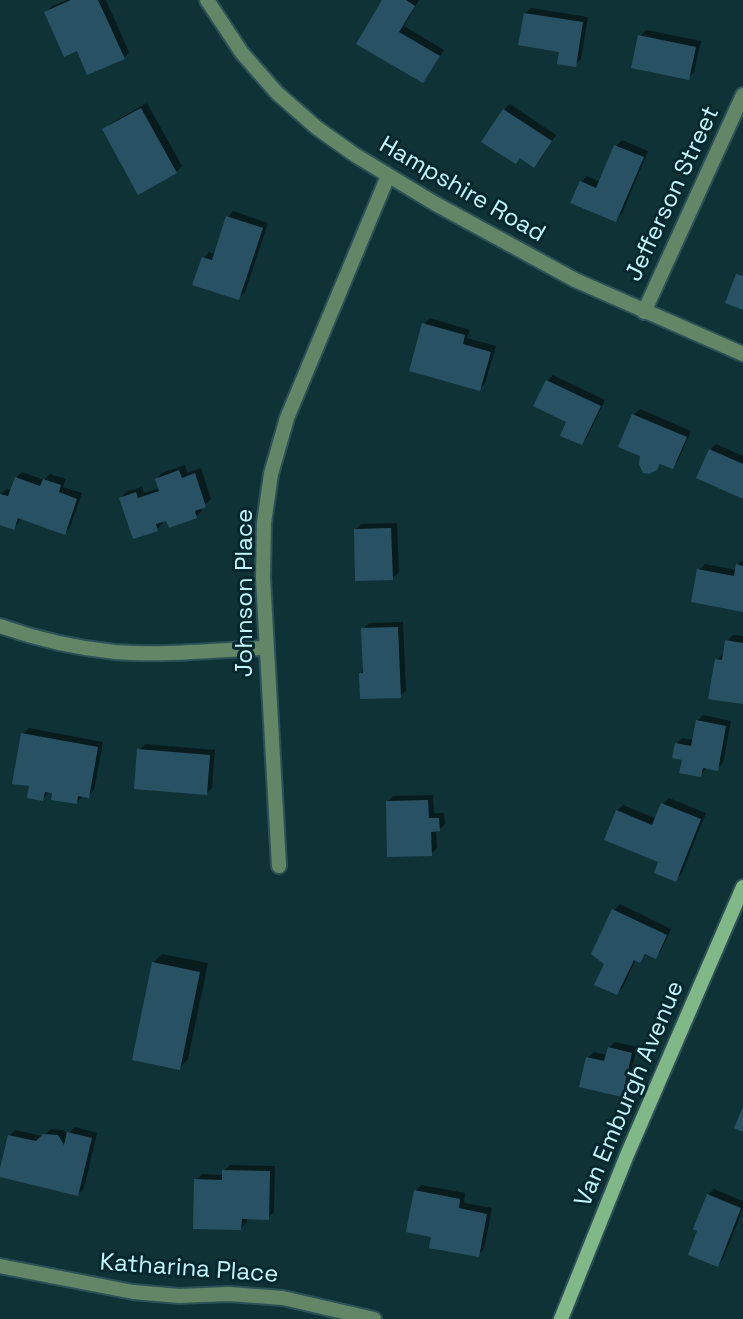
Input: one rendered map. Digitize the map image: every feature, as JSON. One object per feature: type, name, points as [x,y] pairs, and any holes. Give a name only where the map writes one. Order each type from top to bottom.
[{"type":"main road","name":"Van Emburgh Avenue","points":[[561,1319],[627,1155],[743,887]]},
{"type":"street","name":"Hampshire Road","points":[[206,0],[242,53],[277,93],[317,128],[355,155],[434,203],[575,280],[743,354]]},
{"type":"street","name":"Jefferson Street","points":[[644,312],[743,95]]},
{"type":"street","name":"Johnson Place","points":[[279,866],[263,578],[264,523],[271,474],[287,418],[388,176]]},
{"type":"street","points":[[0,625],[19,633],[63,644],[116,652],[266,648]]},
{"type":"street","name":"Katharina Place","points":[[0,1266],[133,1292],[179,1296],[229,1294],[283,1298],[374,1319]]},
{"type":"building","points":[[71,0],[98,0],[125,59],[87,75],[77,51],[64,57],[44,12]]},
{"type":"building","points":[[382,0],[406,0],[415,6],[399,32],[440,56],[423,83],[356,44]]},
{"type":"building","points":[[524,13],[583,22],[576,67],[557,64],[559,52],[518,45]]},
{"type":"building","points":[[638,35],[696,47],[689,80],[631,68]]},
{"type":"building","points":[[141,108],[177,173],[138,195],[102,129]]},
{"type":"building","points":[[503,109],[552,141],[534,168],[520,158],[516,164],[481,142]]},
{"type":"building","points":[[614,145],[644,157],[616,222],[570,203],[580,181],[596,188]]},
{"type":"building","points":[[226,216],[263,228],[239,300],[192,285],[202,257],[212,260]]},
{"type":"building","points":[[736,274],[743,276],[743,310],[725,303]]},
{"type":"building","points":[[422,323],[465,335],[463,344],[491,352],[480,391],[409,371]]},
{"type":"building","points":[[546,380],[601,406],[582,445],[560,436],[566,422],[533,406]]},
{"type":"building","points":[[632,414],[687,437],[673,469],[660,464],[657,470],[649,474],[643,473],[639,464],[640,456],[618,447]]},
{"type":"building","points":[[709,449],[743,464],[743,499],[696,478]]},
{"type":"building","points":[[179,470],[182,478],[195,473],[206,507],[195,511],[197,518],[169,528],[166,521],[156,524],[158,531],[133,539],[119,498],[136,492],[138,498],[159,491],[155,479]]},
{"type":"building","points":[[15,477],[40,486],[43,479],[61,485],[59,492],[77,499],[65,535],[18,518],[14,530],[0,525],[0,494],[8,496]]},
{"type":"building","points":[[391,528],[393,580],[355,581],[354,529]]},
{"type":"building","points":[[736,564],[743,566],[743,612],[691,602],[697,569],[734,576]]},
{"type":"building","points":[[398,627],[401,698],[360,699],[359,673],[363,673],[361,628]]},
{"type":"building","points":[[725,640],[743,643],[743,704],[708,699],[715,659],[722,660]]},
{"type":"building","points":[[696,720],[726,726],[718,771],[703,768],[701,777],[679,773],[682,760],[672,758],[675,743],[691,746]]},
{"type":"building","points":[[21,733],[98,747],[89,798],[78,796],[77,804],[51,800],[52,793],[45,792],[43,801],[27,798],[29,786],[12,784]]},
{"type":"building","points":[[137,749],[210,755],[207,795],[134,789]]},
{"type":"building","points":[[428,800],[429,818],[439,818],[440,831],[431,832],[432,856],[387,857],[386,801]]},
{"type":"building","points":[[661,803],[701,819],[676,882],[654,873],[658,862],[604,840],[616,810],[652,825]]},
{"type":"building","points":[[612,909],[667,935],[656,959],[645,954],[640,963],[634,960],[617,995],[594,985],[604,964],[591,954]]},
{"type":"building","points":[[152,962],[200,972],[180,1070],[132,1060]]},
{"type":"building","points":[[608,1047],[632,1053],[622,1097],[579,1087],[586,1057],[604,1061]]},
{"type":"building","points":[[743,1107],[743,1132],[734,1128]]},
{"type":"building","points":[[67,1132],[92,1138],[78,1196],[0,1177],[8,1135],[36,1141],[43,1134],[58,1135],[64,1145]]},
{"type":"building","points":[[222,1170],[270,1171],[269,1220],[242,1219],[241,1230],[193,1229],[194,1179],[222,1180]]},
{"type":"building","points":[[414,1190],[460,1199],[459,1208],[487,1214],[479,1257],[429,1248],[431,1237],[406,1232]]},
{"type":"building","points":[[707,1194],[741,1208],[718,1267],[688,1255],[697,1231],[693,1229]]}]
